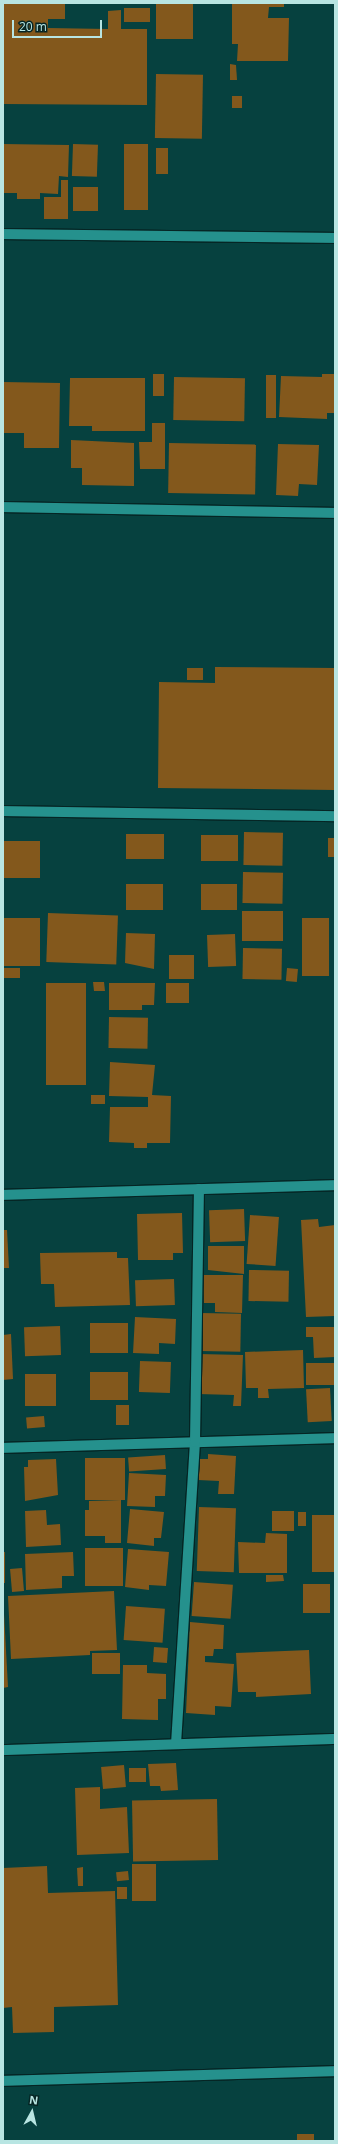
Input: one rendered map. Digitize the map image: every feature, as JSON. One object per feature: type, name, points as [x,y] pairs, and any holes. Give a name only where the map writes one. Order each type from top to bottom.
[{"type":"street","points":[[3,234],[335,238]]},
{"type":"street","points":[[3,507],[335,513]]},
{"type":"street","points":[[3,811],[335,816]]},
{"type":"street","points":[[3,1195],[335,1185]]},
{"type":"street","points":[[176,1744],[195,1442],[199,1189]]},
{"type":"street","points":[[3,1448],[335,1438]]},
{"type":"street","points":[[3,1750],[335,1739]]},
{"type":"street","points":[[3,2081],[335,2071]]},
{"type":"building","points":[[3,3],[65,3],[65,19],[48,19],[48,28],[108,29],[108,11],[121,10],[121,29],[147,29],[147,105],[3,104]]},
{"type":"building","points":[[156,3],[193,3],[193,39],[156,39]]},
{"type":"building","points":[[232,3],[284,3],[284,7],[269,7],[268,18],[289,18],[288,61],[237,61],[238,44],[232,44]]},
{"type":"building","points":[[124,8],[150,8],[150,22],[124,22]]},
{"type":"building","points":[[230,64],[236,65],[237,80],[230,80]]},
{"type":"building","points":[[156,74],[203,75],[202,139],[155,138]]},
{"type":"building","points":[[232,96],[242,96],[242,108],[232,108]]},
{"type":"building","points":[[3,144],[69,145],[68,177],[59,176],[58,194],[40,193],[40,199],[17,199],[17,193],[3,193]]},
{"type":"building","points":[[73,144],[98,145],[97,177],[72,176]]},
{"type":"building","points":[[124,144],[148,144],[148,210],[124,210]]},
{"type":"building","points":[[156,148],[168,148],[168,174],[156,174]]},
{"type":"building","points":[[61,180],[68,180],[68,219],[44,219],[44,197],[61,197]]},
{"type":"building","points":[[73,187],[98,187],[98,211],[73,211]]},
{"type":"building","points":[[153,374],[164,374],[164,396],[153,396]]},
{"type":"building","points":[[322,374],[335,374],[335,413],[327,413],[327,419],[279,417],[281,376],[322,377]]},
{"type":"building","points":[[266,375],[276,375],[276,418],[266,418]]},
{"type":"building","points":[[174,377],[245,378],[244,421],[173,420]]},
{"type":"building","points":[[70,378],[145,378],[145,431],[92,431],[92,426],[69,426]]},
{"type":"building","points":[[3,382],[60,383],[59,448],[24,448],[24,433],[3,433]]},
{"type":"building","points":[[152,423],[165,423],[165,469],[140,469],[139,442],[152,442]]},
{"type":"building","points":[[71,440],[134,443],[134,486],[82,485],[82,468],[71,468]]},
{"type":"building","points":[[169,443],[256,445],[255,495],[168,493]]},
{"type":"building","points":[[278,444],[319,445],[317,485],[299,484],[298,496],[276,495]]},
{"type":"building","points":[[215,667],[335,668],[335,790],[158,788],[159,682],[215,683]]},
{"type":"building","points":[[187,668],[203,668],[203,680],[187,680]]},
{"type":"building","points":[[244,832],[283,833],[282,866],[243,865]]},
{"type":"building","points":[[126,834],[164,834],[164,859],[126,859]]},
{"type":"building","points":[[201,835],[238,835],[238,861],[201,861]]},
{"type":"building","points":[[328,838],[335,838],[335,857],[328,857]]},
{"type":"building","points":[[3,841],[40,841],[40,878],[3,878]]},
{"type":"building","points":[[243,872],[283,873],[282,904],[242,903]]},
{"type":"building","points":[[126,884],[163,884],[163,910],[126,910]]},
{"type":"building","points":[[201,884],[237,884],[237,910],[201,910]]},
{"type":"building","points":[[242,911],[283,911],[283,941],[242,941]]},
{"type":"building","points":[[48,913],[118,915],[116,964],[46,962]]},
{"type":"building","points":[[3,918],[40,918],[40,966],[3,966]]},
{"type":"building","points":[[302,918],[329,918],[329,976],[302,976]]},
{"type":"building","points":[[126,933],[155,934],[154,969],[125,963]]},
{"type":"building","points":[[235,934],[236,966],[208,967],[207,935]]},
{"type":"building","points":[[243,948],[282,949],[281,980],[242,979]]},
{"type":"building","points":[[169,955],[194,955],[194,979],[169,979]]},
{"type":"building","points":[[3,968],[20,968],[20,978],[3,978]]},
{"type":"building","points":[[287,968],[298,969],[297,982],[286,981]]},
{"type":"building","points":[[93,982],[104,982],[105,991],[94,991]]},
{"type":"building","points":[[46,983],[86,983],[86,1085],[46,1085]]},
{"type":"building","points":[[109,983],[155,983],[154,1005],[142,1005],[142,1010],[109,1010]]},
{"type":"building","points":[[166,983],[189,983],[189,1003],[166,1003]]},
{"type":"building","points":[[109,1017],[148,1018],[147,1049],[108,1048]]},
{"type":"building","points":[[110,1062],[155,1065],[152,1095],[171,1096],[170,1143],[147,1143],[147,1148],[134,1148],[134,1143],[109,1142],[110,1107],[148,1107],[148,1097],[109,1096]]},
{"type":"building","points":[[91,1095],[105,1095],[105,1104],[91,1104]]},
{"type":"building","points":[[244,1209],[245,1241],[210,1242],[209,1210]]},
{"type":"building","points":[[182,1213],[183,1253],[173,1253],[173,1260],[138,1260],[137,1214]]},
{"type":"building","points":[[250,1215],[279,1217],[276,1266],[247,1264]]},
{"type":"building","points":[[318,1219],[319,1227],[335,1225],[335,1316],[306,1317],[301,1220]]},
{"type":"building","points":[[3,1230],[7,1230],[9,1268],[3,1268]]},
{"type":"building","points":[[208,1246],[244,1246],[244,1274],[208,1270]]},
{"type":"building","points":[[117,1252],[117,1258],[128,1258],[130,1305],[55,1307],[54,1284],[41,1284],[40,1253]]},
{"type":"building","points":[[249,1270],[289,1271],[288,1302],[248,1301]]},
{"type":"building","points":[[202,1275],[243,1275],[242,1313],[215,1312],[215,1303],[204,1303]]},
{"type":"building","points":[[174,1279],[175,1305],[136,1306],[135,1280]]},
{"type":"building","points":[[201,1313],[241,1314],[240,1352],[200,1351]]},
{"type":"building","points":[[135,1317],[176,1319],[175,1344],[159,1343],[159,1354],[133,1353]]},
{"type":"building","points":[[90,1323],[128,1323],[128,1353],[90,1353]]},
{"type":"building","points":[[60,1326],[61,1355],[25,1356],[24,1327]]},
{"type":"building","points":[[306,1327],[335,1327],[335,1357],[314,1358],[313,1337],[306,1337]]},
{"type":"building","points":[[11,1334],[13,1379],[3,1380],[3,1335]]},
{"type":"building","points":[[303,1350],[304,1388],[268,1389],[269,1398],[258,1398],[258,1388],[246,1388],[245,1352]]},
{"type":"building","points":[[199,1354],[243,1355],[241,1406],[233,1406],[234,1395],[198,1394]]},
{"type":"building","points":[[140,1361],[171,1362],[170,1393],[139,1392]]},
{"type":"building","points":[[306,1363],[335,1363],[335,1385],[306,1385]]},
{"type":"building","points":[[90,1372],[128,1372],[128,1400],[90,1400]]},
{"type":"building","points":[[25,1374],[56,1374],[56,1406],[25,1406]]},
{"type":"building","points":[[330,1388],[332,1421],[308,1422],[306,1389]]},
{"type":"building","points":[[116,1405],[129,1405],[129,1425],[116,1425]]},
{"type":"building","points":[[44,1416],[45,1427],[27,1429],[26,1418]]},
{"type":"building","points":[[208,1454],[236,1456],[234,1494],[218,1494],[219,1481],[198,1480],[200,1459],[208,1459]]},
{"type":"building","points":[[165,1455],[166,1469],[129,1472],[128,1458]]},
{"type":"building","points":[[85,1458],[125,1458],[125,1500],[85,1500]]},
{"type":"building","points":[[56,1459],[58,1495],[25,1501],[24,1467],[28,1467],[28,1460]]},
{"type":"building","points":[[129,1473],[166,1475],[165,1496],[155,1496],[155,1507],[127,1506]]},
{"type":"building","points":[[121,1500],[121,1543],[105,1543],[105,1536],[85,1536],[85,1510],[89,1510],[89,1501]]},
{"type":"building","points":[[199,1507],[236,1508],[234,1572],[197,1571]]},
{"type":"building","points":[[130,1509],[164,1512],[161,1538],[154,1538],[154,1546],[127,1543]]},
{"type":"building","points":[[46,1510],[47,1525],[60,1524],[61,1545],[26,1547],[25,1511]]},
{"type":"building","points":[[272,1511],[294,1511],[294,1531],[272,1531]]},
{"type":"building","points":[[298,1512],[306,1512],[306,1526],[298,1526]]},
{"type":"building","points":[[312,1515],[335,1515],[335,1572],[312,1572]]},
{"type":"building","points":[[266,1533],[287,1534],[287,1573],[239,1573],[238,1542],[265,1543]]},
{"type":"building","points":[[85,1548],[123,1548],[123,1586],[85,1586]]},
{"type":"building","points":[[128,1549],[169,1552],[166,1586],[149,1585],[149,1590],[125,1587]]},
{"type":"building","points":[[3,1552],[5,1552],[5,1583],[3,1583]]},
{"type":"building","points":[[73,1552],[74,1576],[62,1576],[62,1588],[26,1590],[25,1554]]},
{"type":"building","points":[[22,1568],[24,1591],[12,1592],[10,1569]]},
{"type":"building","points":[[266,1575],[283,1575],[284,1581],[266,1582]]},
{"type":"building","points":[[194,1582],[233,1585],[231,1619],[192,1616]]},
{"type":"building","points":[[303,1584],[330,1584],[330,1613],[303,1613]]},
{"type":"building","points":[[114,1591],[117,1650],[90,1651],[90,1655],[11,1659],[8,1596]]},
{"type":"building","points":[[3,1595],[8,1687],[3,1688]]},
{"type":"building","points":[[126,1606],[165,1609],[163,1643],[124,1640]]},
{"type":"building","points":[[190,1622],[224,1625],[223,1649],[214,1649],[213,1656],[205,1656],[205,1662],[234,1664],[231,1707],[215,1706],[215,1715],[186,1713]]},
{"type":"building","points":[[154,1647],[168,1648],[167,1663],[153,1662]]},
{"type":"building","points":[[309,1650],[311,1694],[256,1697],[256,1692],[238,1692],[236,1653]]},
{"type":"building","points":[[92,1653],[120,1653],[120,1674],[92,1674]]},
{"type":"building","points":[[123,1665],[147,1665],[147,1673],[166,1674],[166,1699],[158,1699],[158,1720],[122,1719]]},
{"type":"building","points":[[176,1763],[178,1790],[161,1791],[160,1786],[150,1786],[148,1764]]},
{"type":"building","points":[[124,1765],[126,1787],[103,1789],[101,1767]]},
{"type":"building","points":[[129,1768],[146,1768],[146,1782],[129,1782]]},
{"type":"building","points":[[100,1787],[100,1809],[127,1807],[129,1853],[77,1855],[75,1788]]},
{"type":"building","points":[[217,1799],[218,1860],[133,1861],[132,1800]]},
{"type":"building","points":[[132,1864],[156,1864],[156,1901],[132,1901]]},
{"type":"building","points":[[47,1866],[48,1893],[115,1891],[118,2005],[54,2007],[54,2032],[13,2033],[12,2007],[3,2008],[3,1868]]},
{"type":"building","points":[[83,1867],[83,1886],[78,1886],[77,1868]]},
{"type":"building","points":[[128,1871],[129,1880],[117,1881],[116,1872]]},
{"type":"building","points":[[117,1887],[127,1887],[127,1899],[117,1899]]},
{"type":"building","points":[[297,2134],[314,2134],[314,2141],[297,2141]]}]
